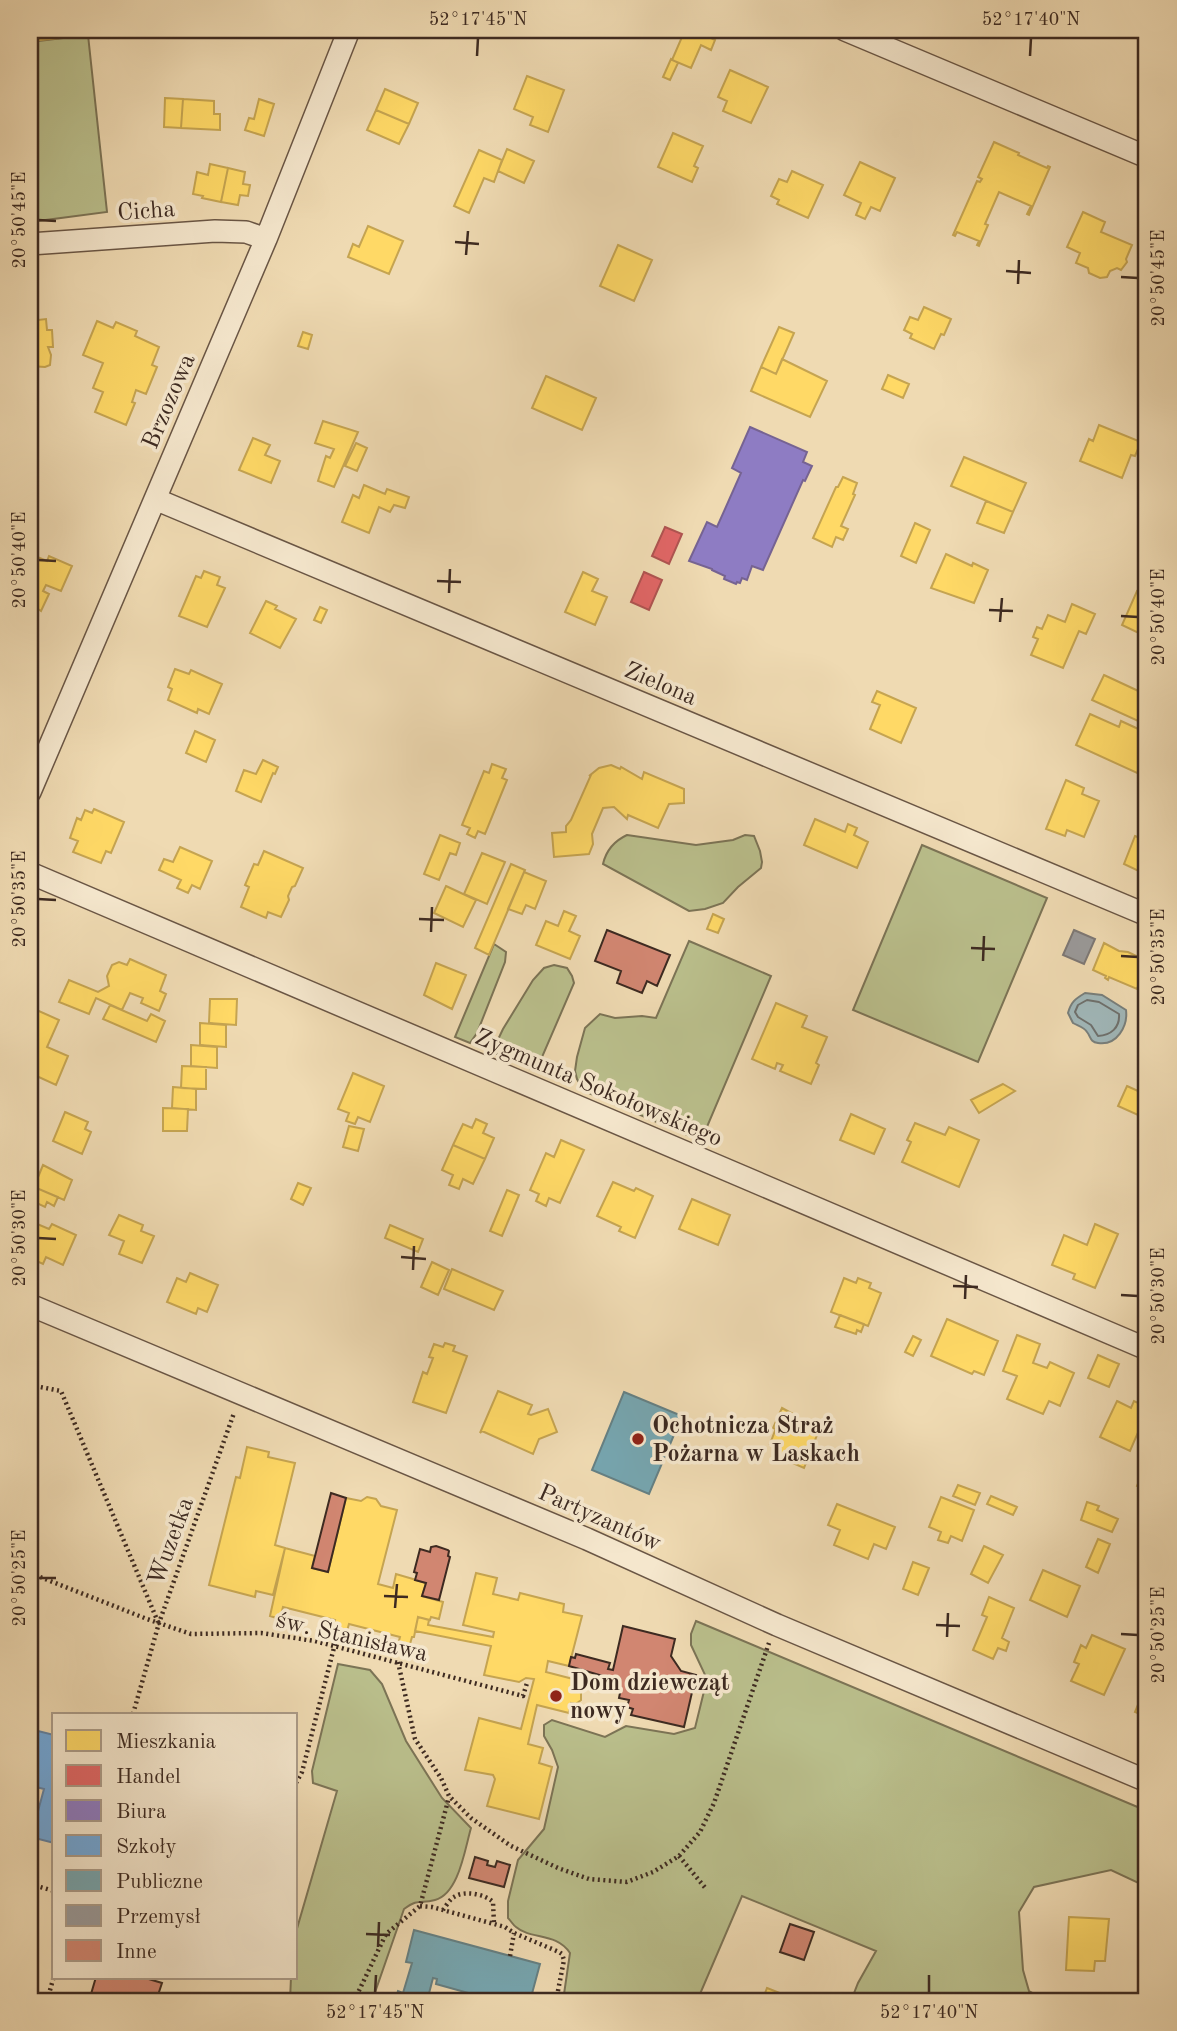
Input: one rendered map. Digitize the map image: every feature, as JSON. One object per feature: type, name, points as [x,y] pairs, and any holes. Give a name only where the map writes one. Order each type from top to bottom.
[{"type":"street","name":"Brzozowa","points":[[30,792],[266,239],[349,30]]},
{"type":"street","points":[[845,30],[1147,157]]},
{"type":"street","name":"Cicha","points":[[30,244],[215,231],[246,232],[266,239]]},
{"type":"street","name":"Zielona","points":[[155,499],[1147,915]]},
{"type":"street","name":"Zygmunta Sokołowskiego","points":[[30,873],[1147,1349]]},
{"type":"street","name":"Partyzantów","points":[[30,1305],[587,1539],[777,1625],[1147,1781]]},
{"type":"path","points":[[30,1385],[61,1391],[159,1623]]},
{"type":"path","name":"Wuzetka","points":[[133,1713],[159,1623],[241,1394]]},
{"type":"path","name":"św. Stanisława","points":[[30,1573],[191,1634],[261,1633],[315,1641],[523,1696],[527,1684]]},
{"type":"path","points":[[398,1662],[415,1739],[441,1778],[449,1796],[471,1818],[510,1846],[558,1868],[589,1879],[627,1882],[679,1856],[700,1832],[777,1625]]},
{"type":"path","points":[[298,1779],[337,1636]]},
{"type":"path","points":[[356,2001],[355,1998],[386,1934],[420,1906],[449,1796]]},
{"type":"path","points":[[679,1856],[707,1891]]},
{"type":"path","points":[[30,1885],[52,1890]]},
{"type":"path","points":[[443,1910],[454,1897],[465,1894],[482,1896],[493,1902],[494,1924]]},
{"type":"path","points":[[420,1906],[494,1924],[562,1954],[564,1960],[556,2001]]},
{"type":"path","points":[[510,1956],[514,1933]]},
{"type":"path","points":[[47,2001],[53,1979]]},
{"type":"green space","points":[[88,35],[107,212],[30,222],[30,42]]},
{"type":"green space","points":[[627,835],[696,845],[733,840],[745,835],[754,836],[760,851],[761,868],[723,903],[689,911],[603,864],[611,847]]},
{"type":"green space","points":[[922,845],[1047,898],[978,1062],[853,1010]]},
{"type":"green space","points":[[689,941],[771,976],[701,1141],[584,1091],[575,1071],[585,1028],[600,1014],[615,1018],[656,1018]]},
{"type":"green space","points":[[494,944],[506,952],[505,962],[477,1033],[470,1043],[455,1037]]},
{"type":"green space","points":[[554,965],[567,968],[574,983],[536,1071],[492,1052],[533,980],[544,968]]},
{"type":"green space","points":[[696,1621],[1147,1811],[1147,1887],[1111,1870],[1034,1887],[1019,1912],[1023,1970],[1029,1991],[1047,2001],[851,2001],[876,1951],[742,1896],[697,2001],[563,2001],[570,1953],[558,1942],[522,1931],[508,1918],[508,1901],[518,1860],[544,1829],[558,1767],[544,1736],[544,1725],[552,1720],[605,1737],[626,1726],[674,1734],[695,1728],[707,1679],[691,1645],[691,1634]]},
{"type":"green space","points":[[338,1664],[370,1670],[382,1684],[406,1741],[442,1798],[471,1828],[460,1869],[450,1889],[435,1900],[416,1902],[404,1909],[372,2001],[290,2001],[291,1979],[298,1979],[298,1925],[337,1791],[313,1783],[312,1771]]},
{"type":"water","points":[[1085,993],[1102,995],[1126,1010],[1123,1028],[1116,1038],[1105,1043],[1093,1042],[1084,1029],[1073,1023],[1069,1009],[1074,1001]]},
{"type":"building: Mieszkania","points":[[30,30],[58,30],[59,38],[30,41]]},
{"type":"building: Mieszkania","points":[[685,30],[707,30],[705,35],[715,40],[711,50],[701,45],[691,68],[672,60]]},
{"type":"building: Mieszkania","points":[[671,59],[678,63],[670,80],[663,77]]},
{"type":"building: Mieszkania","points":[[730,70],[768,87],[751,123],[723,111],[727,101],[718,97]]},
{"type":"building: Mieszkania","points":[[527,76],[564,90],[548,132],[530,125],[533,117],[514,109]]},
{"type":"building: Mieszkania","points":[[385,89],[418,103],[409,124],[376,110]]},
{"type":"building: Mieszkania","points":[[165,98],[183,99],[181,128],[164,127]]},
{"type":"building: Mieszkania","points":[[183,99],[214,101],[214,114],[220,114],[220,130],[181,128]]},
{"type":"building: Mieszkania","points":[[259,99],[274,104],[264,136],[245,130],[249,118],[254,119]]},
{"type":"building: Mieszkania","points":[[376,110],[409,124],[399,144],[367,130]]},
{"type":"building: Mieszkania","points":[[673,133],[703,146],[694,166],[698,168],[692,182],[658,167]]},
{"type":"building: Mieszkania","points":[[994,142],[1047,168],[1050,167],[1029,215],[1027,214],[1031,206],[999,192],[979,246],[979,241],[957,232],[953,235],[977,181],[982,179],[978,177]]},
{"type":"building: Mieszkania","points":[[507,149],[534,161],[524,183],[498,171]]},
{"type":"building: Mieszkania","points":[[479,150],[502,160],[494,182],[484,178],[469,213],[454,206]]},
{"type":"building: Mieszkania","points":[[860,162],[895,178],[880,211],[871,207],[865,219],[856,215],[861,203],[844,195]]},
{"type":"building: Mieszkania","points":[[210,164],[228,168],[221,202],[193,194],[197,172],[208,175]]},
{"type":"building: Mieszkania","points":[[228,168],[245,172],[243,184],[250,185],[248,196],[240,195],[238,205],[221,202]]},
{"type":"building: Mieszkania","points":[[792,171],[823,185],[808,218],[777,204],[779,200],[771,196],[779,179],[787,182]]},
{"type":"building: Mieszkania","points":[[1083,212],[1105,222],[1101,232],[1132,245],[1127,262],[1121,270],[1117,268],[1110,271],[1107,277],[1100,278],[1089,273],[1088,268],[1076,263],[1080,253],[1067,247]]},
{"type":"building: Mieszkania","points":[[368,226],[403,241],[389,274],[348,257],[353,244],[359,247]]},
{"type":"building: Mieszkania","points":[[618,245],[652,260],[634,301],[600,286]]},
{"type":"building: Mieszkania","points":[[924,307],[951,319],[934,349],[910,338],[912,334],[904,330],[910,317],[918,320]]},
{"type":"building: Mieszkania","points":[[46,319],[47,330],[52,330],[53,347],[48,347],[50,365],[30,366],[30,321]]},
{"type":"building: Mieszkania","points":[[97,321],[113,328],[116,322],[137,331],[135,336],[159,347],[152,365],[157,367],[146,394],[136,390],[132,402],[135,403],[126,425],[95,412],[103,392],[93,388],[103,363],[83,355]]},
{"type":"building: Mieszkania","points":[[779,327],[794,333],[776,374],[761,367]]},
{"type":"building: Mieszkania","points":[[303,332],[312,335],[308,349],[298,346]]},
{"type":"building: Mieszkania","points":[[782,359],[827,381],[810,417],[751,391],[761,367],[776,374]]},
{"type":"building: Mieszkania","points":[[888,375],[909,384],[903,398],[882,389]]},
{"type":"building: Mieszkania","points":[[546,376],[596,398],[582,430],[532,408]]},
{"type":"building: Mieszkania","points":[[323,421],[358,432],[334,487],[318,481],[326,456],[330,458],[334,449],[315,443]]},
{"type":"building: Mieszkania","points":[[1099,425],[1141,442],[1135,456],[1131,455],[1122,478],[1080,461],[1089,439],[1093,441]]},
{"type":"building: Mieszkania","points":[[253,438],[270,445],[265,455],[280,461],[271,483],[239,470]]},
{"type":"building: Mieszkania","points":[[356,443],[367,448],[357,471],[345,466]]},
{"type":"building: Mieszkania","points":[[964,457],[1026,483],[1013,512],[951,486]]},
{"type":"building: Mieszkania","points":[[843,477],[857,483],[853,494],[855,495],[841,526],[848,529],[843,540],[836,537],[832,547],[813,538]]},
{"type":"building: Mieszkania","points":[[364,485],[385,494],[387,489],[409,497],[405,508],[394,505],[390,512],[379,507],[369,533],[342,522],[353,495],[359,498]]},
{"type":"building: Mieszkania","points":[[986,501],[1013,512],[1004,533],[977,523]]},
{"type":"building: Mieszkania","points":[[915,523],[930,530],[916,563],[901,556]]},
{"type":"building: Mieszkania","points":[[30,554],[47,561],[49,556],[72,566],[61,591],[46,585],[43,591],[49,594],[41,611],[38,609],[30,614]]},
{"type":"building: Mieszkania","points":[[946,554],[988,570],[974,603],[931,588]]},
{"type":"building: Mieszkania","points":[[204,571],[220,577],[217,585],[225,588],[207,627],[179,616],[196,576],[201,578]]},
{"type":"building: Mieszkania","points":[[583,572],[598,579],[592,591],[607,597],[595,625],[565,612]]},
{"type":"building: Mieszkania","points":[[1137,591],[1147,595],[1147,637],[1122,625]]},
{"type":"building: Mieszkania","points":[[266,601],[277,606],[275,609],[296,619],[280,648],[250,633]]},
{"type":"building: Mieszkania","points":[[1072,604],[1095,614],[1086,634],[1079,631],[1063,668],[1031,655],[1038,639],[1033,637],[1037,627],[1042,629],[1048,615],[1065,622]]},
{"type":"building: Mieszkania","points":[[320,607],[327,610],[321,623],[314,620]]},
{"type":"building: Mieszkania","points":[[175,669],[189,674],[191,670],[222,684],[209,714],[198,709],[197,713],[168,700],[172,689],[168,687]]},
{"type":"building: Mieszkania","points":[[1104,675],[1147,695],[1147,725],[1092,700]]},
{"type":"building: Mieszkania","points":[[877,691],[916,708],[901,743],[870,729],[880,705],[872,702]]},
{"type":"building: Mieszkania","points":[[1090,714],[1119,727],[1121,721],[1147,733],[1146,777],[1076,745]]},
{"type":"building: Mieszkania","points":[[195,731],[215,740],[206,762],[186,753]]},
{"type":"building: Mieszkania","points":[[263,760],[278,767],[261,802],[236,791],[244,770],[256,774]]},
{"type":"building: Mieszkania","points":[[492,764],[506,769],[502,778],[507,780],[485,834],[478,831],[475,838],[467,834],[470,828],[462,825],[484,771],[489,773]]},
{"type":"building: Mieszkania","points":[[611,765],[620,769],[621,767],[642,779],[644,772],[684,789],[684,803],[669,804],[658,828],[628,815],[627,819],[614,807],[603,808],[592,834],[593,844],[589,854],[554,857],[552,833],[566,832],[566,826],[591,775],[589,776],[599,768]]},
{"type":"building: Mieszkania","points":[[1066,780],[1084,788],[1082,794],[1099,801],[1084,837],[1067,830],[1065,836],[1046,829]]},
{"type":"building: Mieszkania","points":[[94,809],[124,822],[111,853],[106,851],[101,863],[73,852],[78,841],[70,838],[77,818],[81,820],[85,810],[92,813]]},
{"type":"building: Mieszkania","points":[[815,819],[845,832],[848,824],[857,828],[854,835],[868,842],[857,868],[804,845]]},
{"type":"building: Mieszkania","points":[[440,835],[460,843],[456,855],[450,853],[439,880],[424,874]]},
{"type":"building: Mieszkania","points":[[1135,836],[1147,841],[1147,875],[1124,864]]},
{"type":"building: Mieszkania","points":[[180,847],[212,861],[200,889],[192,885],[188,893],[177,888],[181,880],[159,870],[164,859],[173,862]]},
{"type":"building: Mieszkania","points":[[264,851],[303,868],[292,887],[281,917],[268,912],[266,918],[241,907],[249,887],[245,885],[254,864],[258,865]]},
{"type":"building: Mieszkania","points":[[482,853],[505,862],[487,904],[464,894]]},
{"type":"building: Mieszkania","points":[[511,864],[525,870],[489,955],[475,948]]},
{"type":"building: Mieszkania","points":[[524,872],[546,881],[535,909],[526,905],[522,914],[508,909]]},
{"type":"building: Mieszkania","points":[[446,886],[476,900],[463,927],[434,913]]},
{"type":"building: Mieszkania","points":[[564,911],[576,916],[569,931],[580,936],[570,959],[536,945],[546,921],[558,926]]},
{"type":"building: Mieszkania","points":[[713,914],[724,919],[718,933],[707,929]]},
{"type":"building: Mieszkania","points":[[1104,943],[1147,961],[1137,989],[1109,977],[1108,980],[1106,976],[1093,970]]},
{"type":"building: Mieszkania","points":[[130,959],[166,975],[160,991],[166,994],[159,1011],[141,1003],[143,998],[130,993],[122,1010],[96,998],[89,1014],[59,1002],[69,980],[98,992],[109,986],[107,976],[112,965],[119,962],[127,965]]},
{"type":"building: Mieszkania","points":[[436,963],[466,975],[452,1009],[424,995]]},
{"type":"building: Mieszkania","points":[[210,999],[237,999],[236,1025],[209,1023]]},
{"type":"building: Mieszkania","points":[[776,1003],[807,1016],[802,1027],[827,1037],[811,1084],[780,1071],[783,1065],[777,1063],[775,1069],[752,1059]]},
{"type":"building: Mieszkania","points":[[110,1005],[147,1021],[151,1014],[165,1021],[156,1042],[103,1019]]},
{"type":"building: Mieszkania","points":[[32,1008],[59,1020],[47,1047],[68,1056],[56,1085],[30,1073]]},
{"type":"building: Mieszkania","points":[[200,1023],[226,1025],[226,1047],[200,1045]]},
{"type":"building: Mieszkania","points":[[191,1045],[217,1047],[217,1068],[191,1066]]},
{"type":"building: Mieszkania","points":[[182,1066],[206,1067],[206,1089],[181,1088]]},
{"type":"building: Mieszkania","points":[[353,1073],[384,1086],[370,1122],[358,1117],[355,1124],[346,1121],[349,1113],[338,1109]]},
{"type":"building: Mieszkania","points":[[1003,1084],[1015,1091],[979,1113],[971,1100]]},
{"type":"building: Mieszkania","points":[[1127,1086],[1147,1095],[1138,1115],[1118,1106]]},
{"type":"building: Mieszkania","points":[[173,1087],[196,1089],[196,1110],[172,1108]]},
{"type":"building: Mieszkania","points":[[163,1108],[188,1109],[187,1131],[163,1131]]},
{"type":"building: Mieszkania","points":[[65,1112],[88,1122],[85,1129],[91,1132],[82,1154],[53,1141]]},
{"type":"building: Mieszkania","points":[[851,1114],[885,1129],[874,1154],[840,1140]]},
{"type":"building: Mieszkania","points":[[476,1119],[487,1124],[483,1133],[494,1138],[485,1159],[453,1145],[463,1124],[472,1128]]},
{"type":"building: Mieszkania","points":[[915,1123],[945,1135],[949,1127],[979,1140],[959,1187],[902,1162],[911,1142],[907,1140]]},
{"type":"building: Mieszkania","points":[[349,1126],[364,1129],[358,1151],[343,1147]]},
{"type":"building: Mieszkania","points":[[561,1140],[584,1150],[560,1203],[549,1198],[546,1206],[536,1201],[539,1194],[530,1190],[546,1153],[554,1157]]},
{"type":"building: Mieszkania","points":[[453,1145],[485,1159],[473,1184],[463,1179],[459,1189],[449,1185],[453,1175],[442,1170]]},
{"type":"building: Mieszkania","points":[[43,1165],[72,1180],[64,1200],[34,1187]]},
{"type":"building: Mieszkania","points":[[613,1182],[653,1196],[635,1238],[619,1231],[621,1227],[597,1216]]},
{"type":"building: Mieszkania","points":[[298,1183],[311,1188],[303,1205],[291,1199]]},
{"type":"building: Mieszkania","points":[[34,1187],[58,1197],[54,1206],[47,1202],[45,1207],[30,1200]]},
{"type":"building: Mieszkania","points":[[507,1190],[519,1195],[502,1236],[490,1231]]},
{"type":"building: Mieszkania","points":[[692,1199],[730,1215],[718,1245],[679,1229]]},
{"type":"building: Mieszkania","points":[[119,1215],[143,1225],[141,1231],[154,1236],[142,1263],[119,1254],[124,1241],[109,1235]]},
{"type":"building: Mieszkania","points":[[30,1221],[49,1229],[52,1224],[76,1235],[63,1265],[46,1257],[43,1264],[30,1258]]},
{"type":"building: Mieszkania","points":[[1095,1224],[1118,1234],[1095,1288],[1073,1279],[1075,1274],[1052,1265],[1064,1235],[1087,1245]]},
{"type":"building: Mieszkania","points":[[390,1225],[423,1239],[418,1252],[385,1238]]},
{"type":"building: Mieszkania","points":[[432,1262],[449,1270],[438,1295],[421,1287]]},
{"type":"building: Mieszkania","points":[[452,1269],[503,1291],[494,1310],[444,1289]]},
{"type":"building: Mieszkania","points":[[190,1273],[218,1285],[207,1312],[198,1308],[196,1314],[167,1302],[177,1278],[186,1282]]},
{"type":"building: Mieszkania","points":[[844,1278],[856,1283],[858,1278],[871,1283],[869,1288],[881,1293],[868,1326],[831,1312]]},
{"type":"building: Mieszkania","points":[[840,1315],[864,1324],[861,1332],[857,1330],[856,1334],[835,1327]]},
{"type":"building: Mieszkania","points":[[947,1319],[998,1341],[984,1375],[974,1371],[972,1374],[931,1356]]},
{"type":"building: Mieszkania","points":[[1017,1335],[1040,1344],[1033,1363],[1047,1368],[1050,1362],[1074,1373],[1060,1406],[1049,1401],[1043,1414],[1007,1399],[1017,1376],[1003,1371]]},
{"type":"building: Mieszkania","points":[[913,1336],[921,1340],[913,1356],[905,1352]]},
{"type":"building: Mieszkania","points":[[445,1343],[455,1346],[453,1351],[467,1356],[446,1413],[413,1402],[423,1372],[427,1374],[433,1358],[429,1357],[434,1344],[443,1347]]},
{"type":"building: Mieszkania","points":[[1098,1355],[1119,1364],[1109,1387],[1088,1378]]},
{"type":"building: Mieszkania","points":[[498,1391],[532,1405],[528,1414],[548,1409],[557,1432],[539,1439],[533,1454],[482,1431],[480,1433]]},
{"type":"building: Mieszkania","points":[[1117,1401],[1131,1408],[1134,1401],[1147,1407],[1130,1451],[1100,1437]]},
{"type":"building: Mieszkania","points":[[782,1408],[793,1414],[791,1413],[784,1431],[773,1428]]},
{"type":"building: Mieszkania","points":[[787,1422],[817,1435],[804,1468],[774,1455],[777,1447],[770,1444],[776,1428],[784,1431]]},
{"type":"building: Mieszkania","points":[[247,1447],[269,1452],[268,1457],[295,1463],[275,1545],[285,1548],[273,1595],[256,1591],[255,1597],[209,1585],[236,1477],[240,1478]]},
{"type":"building: Mieszkania","points":[[1147,1461],[1147,1490],[1137,1486]]},
{"type":"building: Mieszkania","points":[[958,1485],[980,1493],[975,1505],[953,1496]]},
{"type":"building: Mieszkania","points":[[991,1496],[1017,1507],[1013,1515],[987,1504]]},
{"type":"building: Mieszkania","points":[[367,1497],[376,1499],[381,1506],[397,1510],[378,1584],[393,1588],[396,1574],[426,1583],[422,1596],[443,1602],[439,1619],[418,1617],[408,1651],[397,1648],[400,1637],[349,1624],[345,1638],[331,1635],[335,1620],[283,1607],[280,1619],[270,1616],[285,1548],[315,1556],[312,1568],[328,1572],[346,1498],[361,1501]]},
{"type":"building: Mieszkania","points":[[941,1497],[974,1510],[962,1541],[951,1536],[948,1543],[938,1540],[941,1532],[929,1527]]},
{"type":"building: Mieszkania","points":[[1087,1502],[1099,1506],[1097,1510],[1118,1519],[1112,1532],[1081,1520]]},
{"type":"building: Mieszkania","points":[[837,1504],[895,1527],[886,1549],[874,1544],[868,1559],[834,1545],[840,1530],[828,1525]]},
{"type":"building: Mieszkania","points":[[1098,1539],[1110,1544],[1098,1573],[1086,1567]]},
{"type":"building: Mieszkania","points":[[984,1546],[1003,1555],[988,1583],[971,1574]]},
{"type":"building: Mieszkania","points":[[913,1562],[929,1568],[918,1595],[903,1589]]},
{"type":"building: Mieszkania","points":[[1043,1570],[1080,1586],[1067,1617],[1030,1600]]},
{"type":"building: Mieszkania","name":"Dom dziewcząt nowy","points":[[476,1573],[497,1578],[493,1594],[518,1600],[520,1593],[564,1604],[563,1612],[582,1616],[569,1666],[548,1661],[546,1672],[577,1680],[575,1689],[581,1693],[581,1700],[576,1704],[571,1703],[569,1713],[537,1705],[528,1744],[543,1748],[539,1763],[552,1767],[539,1819],[487,1806],[495,1779],[493,1775],[465,1770],[479,1718],[521,1729],[534,1679],[526,1678],[519,1682],[484,1675],[491,1646],[415,1631],[418,1617],[429,1620],[428,1625],[493,1637],[494,1632],[463,1625]]},
{"type":"building: Mieszkania","points":[[989,1597],[1014,1608],[1002,1638],[1009,1642],[1006,1651],[998,1648],[993,1659],[973,1650],[987,1617],[982,1615]]},
{"type":"building: Mieszkania","points":[[1092,1635],[1125,1649],[1104,1695],[1071,1681],[1079,1664],[1074,1662],[1081,1645],[1086,1648]]},
{"type":"building: Mieszkania","points":[[1147,1683],[1147,1717],[1135,1712]]},
{"type":"building: Mieszkania","points":[[1069,1917],[1109,1919],[1105,1961],[1095,1961],[1094,1971],[1066,1970]]},
{"type":"building: Mieszkania","points":[[767,1988],[795,1999],[762,2001]]},
{"type":"building: Handel","points":[[665,527],[682,534],[669,564],[652,556]]},
{"type":"building: Handel","points":[[644,572],[662,580],[649,610],[631,602]]},
{"type":"building: Biura","points":[[750,427],[807,452],[803,462],[812,466],[805,481],[803,480],[763,570],[752,566],[747,580],[742,578],[740,583],[736,584],[724,579],[725,576],[712,569],[689,561],[707,522],[717,527],[741,473],[732,468]]},
{"type":"building: Szkoły","points":[[30,1729],[52,1734],[52,1842],[31,1837],[44,1789],[36,1787],[33,1797],[30,1796]]},
{"type":"building: Publiczne","name":"Ochotnicza Straż Pożarna w Laskach","points":[[624,1392],[682,1416],[649,1494],[592,1470]]},
{"type":"building: Publiczne","points":[[414,1930],[540,1964],[530,2001],[497,2001],[436,1984],[437,1979],[433,1978],[427,2001],[395,2001],[398,1991],[403,1993],[412,1963],[406,1962]]},
{"type":"building: Przemysł","points":[[1074,930],[1095,939],[1084,964],[1063,955]]},
{"type":"building: Inne","points":[[607,930],[670,955],[657,986],[647,981],[642,993],[617,983],[621,971],[595,961]]},
{"type":"building: Inne","points":[[331,1493],[346,1498],[328,1572],[312,1568]]},
{"type":"building: Inne","points":[[431,1547],[448,1550],[450,1557],[439,1600],[422,1596],[426,1583],[415,1580],[417,1573],[414,1572],[420,1549],[430,1552]]},
{"type":"building: Inne","points":[[623,1626],[675,1639],[671,1656],[681,1671],[696,1675],[684,1727],[631,1715],[633,1709],[627,1707],[629,1700],[619,1698],[621,1688],[614,1686],[616,1680],[569,1666],[571,1657],[575,1658],[576,1654],[610,1663],[608,1669],[613,1670]]},
{"type":"building: Inne","points":[[475,1857],[488,1861],[487,1865],[495,1867],[497,1861],[510,1865],[504,1887],[469,1878]]},
{"type":"building: Inne","points":[[790,1924],[814,1932],[804,1960],[780,1952]]},
{"type":"building: Inne","points":[[30,1958],[36,1960],[30,1983]]},
{"type":"building: Inne","points":[[95,1979],[149,1979],[162,1983],[156,2001],[130,1995],[128,2001],[89,2001]]},
{"type":"place","name":"Ochotnicza Straż Pożarna w Laskach","points":[[638,1439]]},
{"type":"place","name":"Dom dziewcząt nowy","points":[[556,1696]]}]
